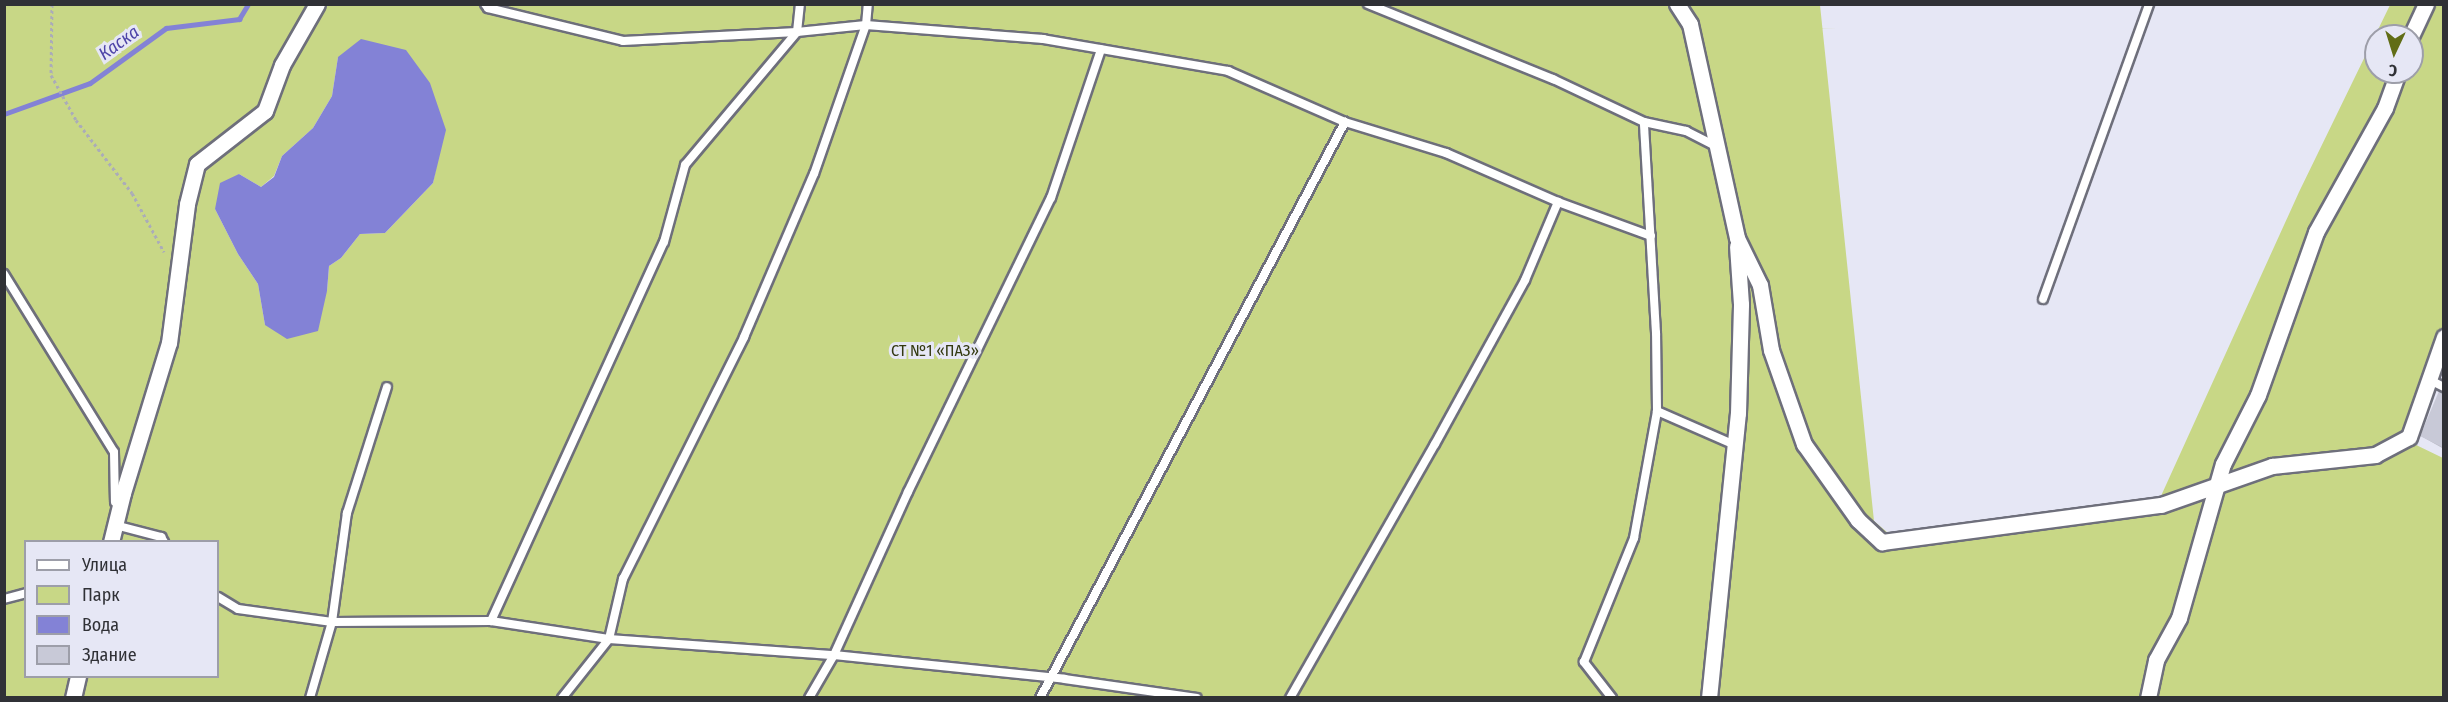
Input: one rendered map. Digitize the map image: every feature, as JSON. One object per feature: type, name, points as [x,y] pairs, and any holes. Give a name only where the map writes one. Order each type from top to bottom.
[{"type":"street","points":[[112,540],[169,343],[187,204],[197,164],[265,111],[282,65],[317,4]]},
{"type":"street","points":[[1677,4],[1690,24],[1737,238],[1741,304],[1735,444],[1709,698]]},
{"type":"street","points":[[2417,24],[2426,4]]},
{"type":"street","points":[[2148,698],[2156,660],[2179,618],[2223,464],[2258,394],[2316,232],[2385,108],[2394,84]]},
{"type":"street","points":[[1737,238],[1760,285],[1771,350],[1804,444],[1858,520],[1882,542],[2161,505],[2272,466],[2375,455],[2409,437],[2444,337]]},
{"type":"street","points":[[73,698],[78,678]]},
{"type":"lane","points":[[485,4],[488,8],[623,41],[797,32],[866,25],[1043,39],[1228,71],[1345,122],[1446,153],[1558,202],[1651,236]]},
{"type":"lane","points":[[491,621],[664,242],[686,165],[797,32],[800,4]]},
{"type":"lane","points":[[562,698],[566,689],[609,639],[623,579],[749,326],[814,174],[866,25],[868,4]]},
{"type":"lane","points":[[1368,4],[1553,79],[1644,122],[1686,131],[1717,147]]},
{"type":"lane","points":[[2043,299],[2149,4]]},
{"type":"lane","points":[[809,698],[834,655],[908,492],[1051,198],[1101,49]]},
{"type":"lane","points":[[1040,698],[1345,122]]},
{"type":"lane","points":[[1612,698],[1584,662],[1634,538],[1657,411],[1656,333],[1644,122]]},
{"type":"lane","points":[[1290,698],[1435,444],[1525,280],[1558,202]]},
{"type":"lane","points":[[4,274],[114,452],[116,525],[161,537],[163,540]]},
{"type":"lane","points":[[2428,379],[2444,387]]},
{"type":"lane","points":[[310,698],[332,622],[347,513],[387,387]]},
{"type":"lane","points":[[1657,411],[1735,444]]},
{"type":"lane","points":[[4,599],[24,594]]},
{"type":"lane","points":[[219,598],[238,609],[332,622],[491,621],[609,639],[834,655],[1050,677],[1197,698]]},
{"type":"path","points":[[52,4],[51,75],[76,120],[132,193],[166,255]]},
{"type":"green space","name":"СТ №1 «ПАЗ»","points":[[4,5],[1820,5],[1874,521],[1888,533],[2161,496],[2299,192],[2364,58],[2364,84],[2424,84],[2424,24],[2381,24],[2390,5],[2443,5],[2443,359],[2412,443],[2443,458],[2443,697],[5,697]],"holes":[[[338,57],[438,158],[433,183],[385,233],[360,234],[341,258],[329,266],[327,291],[265,325],[258,284],[238,254],[215,209],[239,174],[261,187],[274,176],[282,156],[313,128],[332,96]]]},
{"type":"water","points":[[361,39],[406,50],[430,83],[446,130],[433,183],[385,233],[360,234],[341,258],[329,266],[327,291],[318,331],[287,339],[265,325],[258,284],[238,254],[215,209],[220,183],[239,174],[261,187],[274,177],[282,156],[313,128],[332,96],[338,57]]},
{"type":"building","points":[[2439,391],[2444,393],[2444,448],[2420,436]]},
{"type":"waterway","name":"Каска","points":[[4,114],[90,83],[166,28],[239,19],[248,4]]}]
